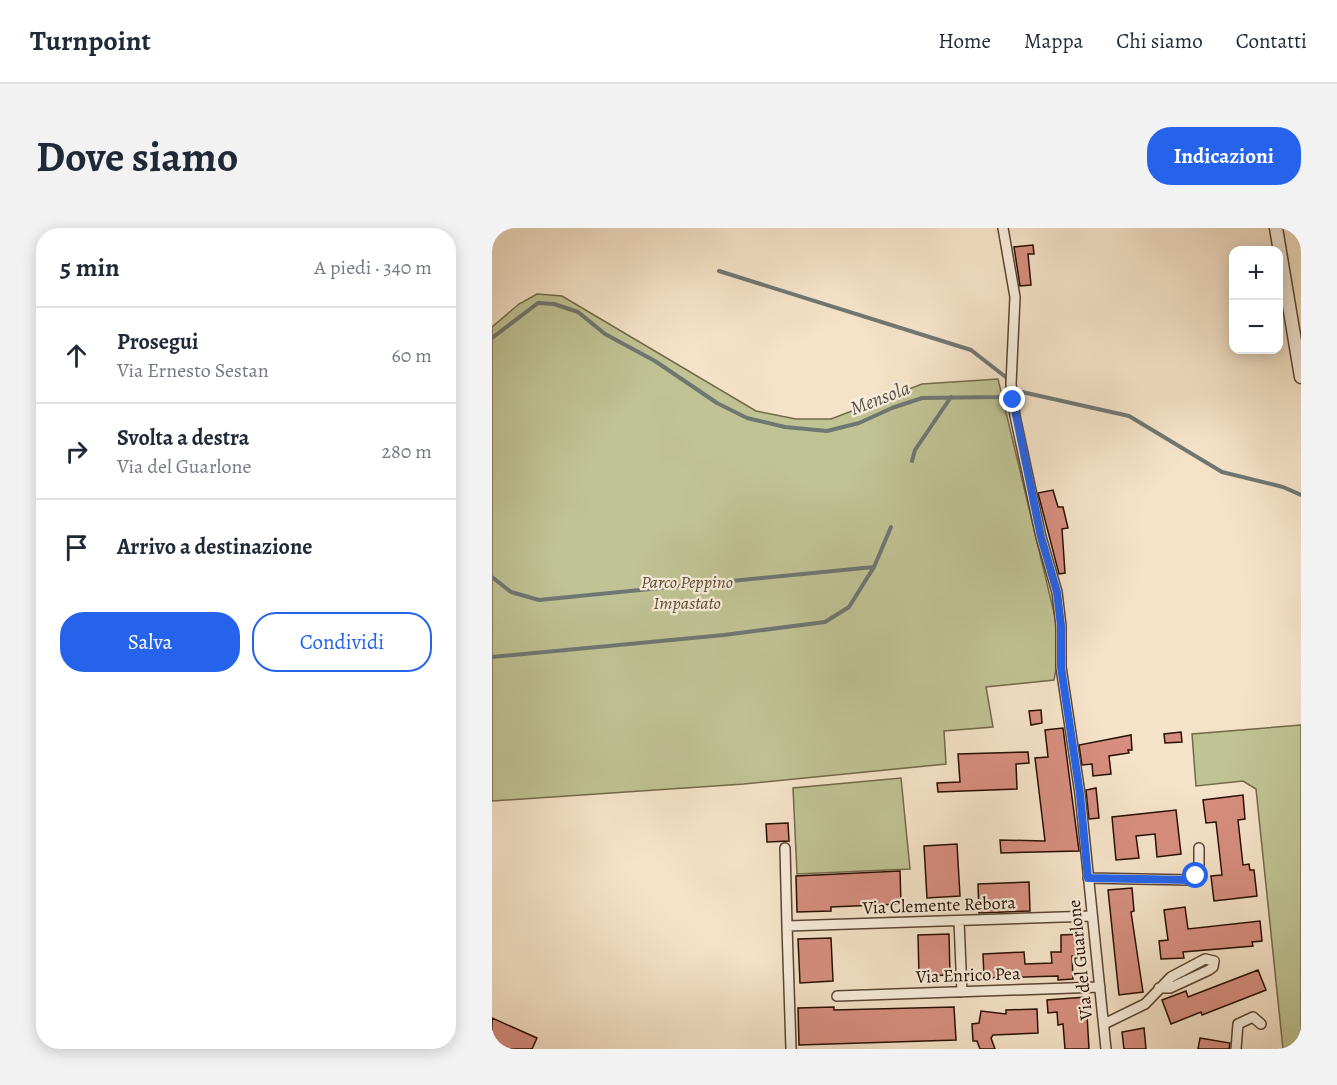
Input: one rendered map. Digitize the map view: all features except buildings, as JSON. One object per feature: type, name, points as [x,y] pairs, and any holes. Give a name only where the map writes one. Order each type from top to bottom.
[{"type":"street","name":"Via del Guarlone","points":[[1003,228],[1015,297],[1011,384],[1013,400],[1041,537],[1057,592],[1061,626],[1061,667],[1077,773],[1106,1049]]},
{"type":"street","points":[[1276,228],[1301,377]]},
{"type":"street","points":[[785,848],[791,1049]]},
{"type":"street","points":[[1088,878],[1190,880],[1199,869],[1199,848]]},
{"type":"street","name":"Via Clemente Rebora","points":[[787,926],[1092,916]]},
{"type":"street","points":[[959,921],[962,992]]},
{"type":"street","points":[[1104,1024],[1144,1004],[1167,979],[1205,959],[1214,960],[1213,967],[1209,970],[1170,988],[1159,988]]},
{"type":"street","name":"Via Enrico Pea","points":[[837,996],[1100,987]]},
{"type":"street","points":[[1236,1049],[1238,1024],[1253,1017],[1261,1024]]},
{"type":"green space","name":"Parco Peppino Impastato","points":[[537,294],[562,296],[756,411],[796,419],[831,419],[922,384],[998,379],[1061,642],[1054,680],[986,687],[993,727],[944,731],[946,764],[744,784],[492,801],[492,327],[519,304]]},
{"type":"green space","points":[[1301,725],[1301,1049],[1283,1049],[1256,789],[1243,781],[1196,786],[1192,734]]},
{"type":"green space","points":[[901,778],[910,869],[797,874],[793,788]]},
{"type":"waterway","points":[[719,271],[971,350],[1007,378],[1007,395]]},
{"type":"waterway","name":"Mensola","points":[[492,338],[538,303],[554,304],[578,312],[605,334],[655,361],[717,403],[747,418],[785,427],[827,431],[859,423],[922,398],[998,397],[1022,392],[1129,416],[1222,472],[1283,487],[1301,495]]},
{"type":"waterway","points":[[912,461],[915,450],[951,397]]},
{"type":"waterway","points":[[492,657],[724,635],[825,622],[849,607],[874,567],[891,527]]},
{"type":"waterway","points":[[492,577],[511,592],[539,600],[874,567]]},
{"type":"route","points":[[1013,400],[1041,537],[1057,592],[1061,626],[1061,667],[1080,794],[1088,878],[1190,880],[1196,876]]}]
